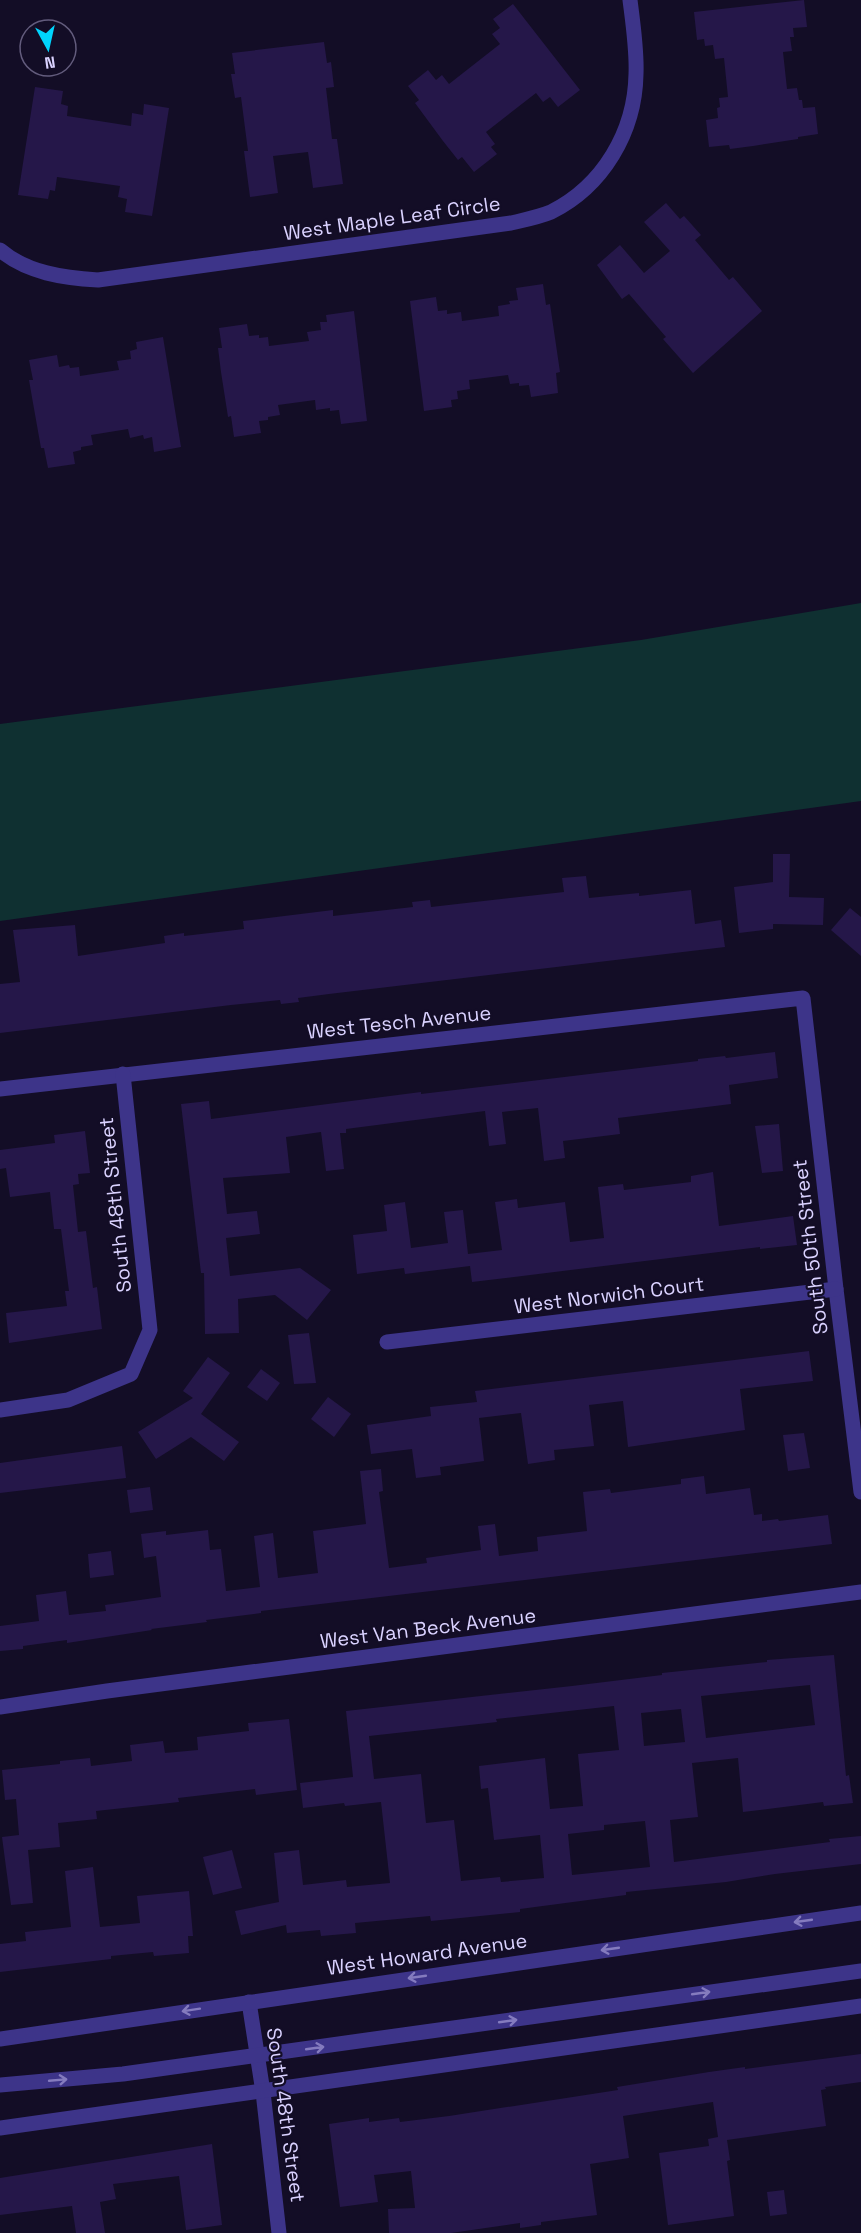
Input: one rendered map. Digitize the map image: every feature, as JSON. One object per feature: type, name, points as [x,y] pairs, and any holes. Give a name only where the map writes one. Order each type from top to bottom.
[{"type":"street","name":"West Maple Leaf Circle","points":[[0,250],[33,269],[64,278],[98,280],[511,223],[549,213],[580,195],[604,171],[621,140],[633,106],[636,73],[630,0]]},
{"type":"street","name":"West Tesch Avenue","points":[[0,1089],[803,998]]},
{"type":"street","name":"South 50th Street","points":[[803,998],[861,1492]]},
{"type":"street","name":"South 48th Street","points":[[0,1410],[68,1400],[131,1374],[150,1330],[123,1074]]},
{"type":"street","name":"West Norwich Court","points":[[387,1342],[836,1289]]},
{"type":"street","name":"West Van Beck Avenue","points":[[0,1707],[861,1592]]},
{"type":"street","name":"West Howard Avenue","points":[[0,2039],[861,1913]]},
{"type":"street","points":[[0,2085],[123,2074],[861,1971]]},
{"type":"street","name":"South 48th Street","points":[[249,2002],[263,2092],[279,2233]]},
{"type":"street","points":[[0,2128],[861,2006]]},
{"type":"green space","points":[[861,603],[861,801],[0,921],[0,724],[641,640]]},
{"type":"building","points":[[804,0],[807,27],[793,28],[794,37],[790,37],[792,51],[783,52],[787,89],[797,88],[803,108],[815,107],[818,134],[730,149],[729,145],[709,147],[706,120],[718,118],[719,98],[728,97],[724,58],[715,59],[713,45],[705,46],[704,39],[697,40],[694,12]]},
{"type":"building","points":[[513,4],[580,90],[558,107],[550,97],[543,102],[536,93],[486,132],[495,144],[491,147],[497,154],[474,172],[462,157],[458,160],[443,141],[415,103],[419,100],[408,86],[428,70],[436,80],[442,75],[449,84],[500,44],[492,34],[500,28],[493,19]]},
{"type":"building","points":[[324,42],[327,63],[331,62],[334,87],[326,88],[332,139],[337,139],[343,184],[313,188],[308,152],[273,156],[278,193],[250,197],[244,151],[248,151],[241,97],[235,98],[231,74],[235,74],[232,53]]},
{"type":"building","points":[[35,87],[63,91],[61,104],[68,106],[67,116],[131,126],[132,113],[143,115],[144,104],[169,108],[152,216],[125,212],[127,199],[118,197],[120,186],[57,177],[55,191],[50,190],[48,199],[18,195]]},
{"type":"building","points":[[666,203],[680,219],[684,216],[701,235],[695,240],[729,280],[733,277],[762,311],[693,373],[663,339],[666,337],[629,294],[622,299],[597,265],[620,245],[644,273],[670,251],[644,222]]},
{"type":"building","points":[[543,284],[546,305],[550,304],[560,372],[556,373],[558,393],[531,397],[529,385],[510,384],[508,375],[469,380],[470,389],[457,391],[458,399],[451,400],[452,407],[424,411],[410,301],[436,297],[438,311],[447,310],[447,314],[461,312],[462,321],[499,316],[498,306],[518,300],[516,288]]},
{"type":"building","points":[[354,311],[367,421],[341,424],[339,410],[330,411],[330,408],[316,410],[315,400],[278,405],[280,415],[259,421],[261,433],[234,437],[231,416],[228,417],[221,372],[218,348],[222,348],[219,328],[247,324],[249,336],[268,337],[269,346],[309,341],[307,332],[321,330],[320,322],[327,322],[326,315]]},
{"type":"building","points":[[163,337],[181,447],[154,452],[152,437],[144,439],[143,435],[130,438],[128,429],[91,435],[93,445],[81,447],[81,450],[73,452],[75,464],[48,468],[44,448],[41,448],[33,403],[29,380],[33,380],[29,360],[57,355],[59,367],[69,365],[70,368],[79,367],[80,376],[119,370],[117,361],[131,359],[130,351],[137,349],[136,342]]},
{"type":"building","points":[[773,854],[790,854],[789,897],[824,898],[823,925],[773,924],[773,929],[739,933],[734,887],[773,882]]},
{"type":"building","points":[[586,876],[589,898],[639,893],[639,896],[691,890],[695,924],[721,920],[725,947],[298,998],[299,1002],[281,1004],[280,1000],[231,1005],[0,1033],[0,984],[20,982],[13,930],[75,925],[78,956],[165,943],[164,936],[244,929],[243,921],[333,910],[333,916],[413,907],[412,902],[430,900],[431,907],[564,892],[562,878]]},
{"type":"building","points":[[850,908],[861,917],[861,956],[831,930]]},
{"type":"building","points":[[775,1052],[778,1078],[729,1085],[731,1104],[618,1118],[620,1134],[563,1141],[565,1158],[544,1161],[538,1108],[502,1112],[506,1144],[489,1146],[485,1111],[346,1129],[346,1133],[340,1133],[344,1169],[326,1171],[321,1132],[286,1137],[290,1173],[223,1178],[227,1214],[257,1211],[260,1234],[226,1238],[230,1276],[300,1268],[331,1290],[307,1320],[275,1295],[238,1299],[239,1333],[205,1334],[204,1273],[201,1273],[181,1104],[209,1101],[211,1119],[421,1092],[421,1094],[698,1061],[698,1059]]},
{"type":"building","points":[[779,1124],[783,1171],[762,1173],[755,1126]]},
{"type":"building","points":[[85,1131],[90,1173],[78,1174],[79,1184],[73,1185],[78,1232],[86,1231],[93,1288],[97,1287],[102,1329],[9,1343],[6,1313],[67,1306],[65,1291],[69,1291],[61,1229],[54,1229],[50,1192],[10,1197],[6,1168],[0,1169],[0,1150],[55,1143],[54,1135]]},
{"type":"building","points":[[713,1172],[719,1226],[793,1216],[797,1245],[760,1249],[760,1247],[472,1282],[470,1266],[405,1274],[404,1268],[357,1274],[353,1235],[387,1231],[384,1205],[405,1202],[411,1248],[448,1243],[444,1212],[463,1210],[468,1254],[502,1250],[495,1202],[517,1199],[518,1208],[565,1202],[570,1242],[604,1238],[598,1187],[623,1184],[624,1190],[691,1182],[691,1176]]},
{"type":"building","points":[[309,1333],[316,1383],[294,1384],[288,1335]]},
{"type":"building","points":[[809,1351],[813,1381],[740,1389],[745,1430],[628,1447],[623,1401],[589,1405],[594,1446],[554,1450],[555,1460],[528,1464],[521,1413],[479,1418],[484,1461],[440,1467],[441,1475],[416,1478],[412,1449],[371,1454],[367,1425],[431,1416],[430,1407],[477,1402],[475,1391]]},
{"type":"building","points":[[208,1357],[230,1373],[201,1414],[239,1442],[224,1461],[191,1437],[156,1459],[138,1432],[193,1398],[183,1391]]},
{"type":"building","points":[[261,1369],[280,1383],[267,1401],[247,1387]]},
{"type":"building","points":[[328,1397],[351,1414],[334,1437],[311,1419]]},
{"type":"building","points":[[804,1433],[810,1468],[788,1471],[783,1435]]},
{"type":"building","points":[[122,1446],[126,1478],[0,1493],[0,1463]]},
{"type":"building","points":[[381,1469],[383,1491],[379,1492],[389,1568],[427,1563],[426,1558],[481,1550],[478,1526],[495,1524],[499,1556],[538,1551],[537,1537],[587,1531],[583,1492],[610,1489],[611,1493],[681,1484],[681,1479],[704,1476],[706,1494],[750,1488],[754,1515],[762,1514],[762,1521],[828,1515],[832,1544],[261,1611],[261,1613],[206,1620],[207,1622],[0,1651],[0,1626],[39,1621],[36,1595],[66,1591],[69,1615],[106,1611],[105,1605],[161,1597],[156,1556],[144,1558],[141,1534],[166,1531],[166,1535],[208,1530],[210,1550],[221,1549],[226,1591],[260,1587],[254,1536],[273,1533],[278,1578],[318,1573],[313,1531],[366,1524],[360,1471]]},
{"type":"building","points":[[150,1487],[153,1510],[130,1513],[127,1490]]},
{"type":"building","points":[[111,1551],[114,1575],[90,1578],[88,1554]]},
{"type":"building","points":[[834,1655],[846,1776],[849,1775],[853,1803],[824,1806],[823,1802],[743,1812],[738,1758],[692,1763],[698,1817],[670,1820],[674,1862],[861,1836],[861,1864],[726,1882],[626,1892],[626,1895],[520,1909],[520,1912],[431,1921],[430,1916],[355,1923],[356,1933],[321,1936],[320,1930],[287,1933],[286,1925],[241,1935],[235,1911],[279,1902],[274,1853],[299,1850],[303,1885],[346,1880],[347,1887],[390,1883],[381,1802],[345,1806],[344,1803],[303,1808],[300,1783],[353,1777],[346,1711],[572,1686],[662,1675],[662,1673],[767,1662],[767,1660]],"holes":[[[810,1685],[815,1725],[706,1738],[701,1696]],[[614,1706],[619,1750],[578,1754],[583,1806],[550,1809],[545,1758],[479,1766],[481,1789],[488,1788],[494,1840],[540,1835],[544,1878],[501,1882],[500,1877],[461,1881],[454,1820],[426,1823],[421,1774],[374,1779],[369,1736],[497,1722],[496,1719]],[[681,1709],[685,1742],[644,1746],[641,1713]],[[645,1821],[650,1867],[572,1875],[568,1834],[604,1830],[604,1825]]]},
{"type":"building","points":[[289,1719],[297,1790],[256,1795],[255,1789],[178,1798],[179,1802],[96,1811],[97,1819],[58,1823],[60,1847],[28,1850],[33,1903],[11,1905],[2,1837],[19,1835],[16,1799],[5,1800],[2,1770],[60,1764],[60,1761],[90,1758],[91,1766],[132,1761],[130,1745],[163,1741],[165,1753],[198,1750],[197,1737],[249,1731],[248,1723]]},
{"type":"building","points":[[232,1850],[242,1888],[213,1895],[203,1857]]},
{"type":"building","points":[[93,1867],[100,1927],[140,1923],[137,1896],[189,1891],[193,1936],[188,1936],[189,1953],[154,1956],[153,1952],[111,1956],[111,1959],[0,1972],[0,1944],[26,1941],[25,1932],[71,1927],[65,1871]]},
{"type":"building","points":[[861,2054],[861,2082],[825,2087],[826,2089],[821,2090],[826,2126],[727,2140],[730,2160],[727,2161],[734,2216],[668,2225],[659,2153],[709,2146],[708,2139],[718,2137],[713,2102],[623,2116],[629,2158],[590,2164],[597,2215],[541,2222],[541,2225],[520,2228],[520,2223],[451,2233],[389,2233],[388,2209],[415,2208],[411,2171],[374,2175],[378,2202],[340,2207],[329,2124],[369,2118],[369,2122],[399,2118],[400,2122],[449,2116],[618,2090],[617,2087],[709,2072]]},
{"type":"building","points":[[212,2144],[222,2225],[186,2230],[179,2176],[113,2184],[116,2199],[100,2202],[105,2233],[76,2233],[72,2206],[0,2215],[0,2178]]},
{"type":"building","points":[[784,2190],[787,2214],[770,2216],[767,2192]]}]
